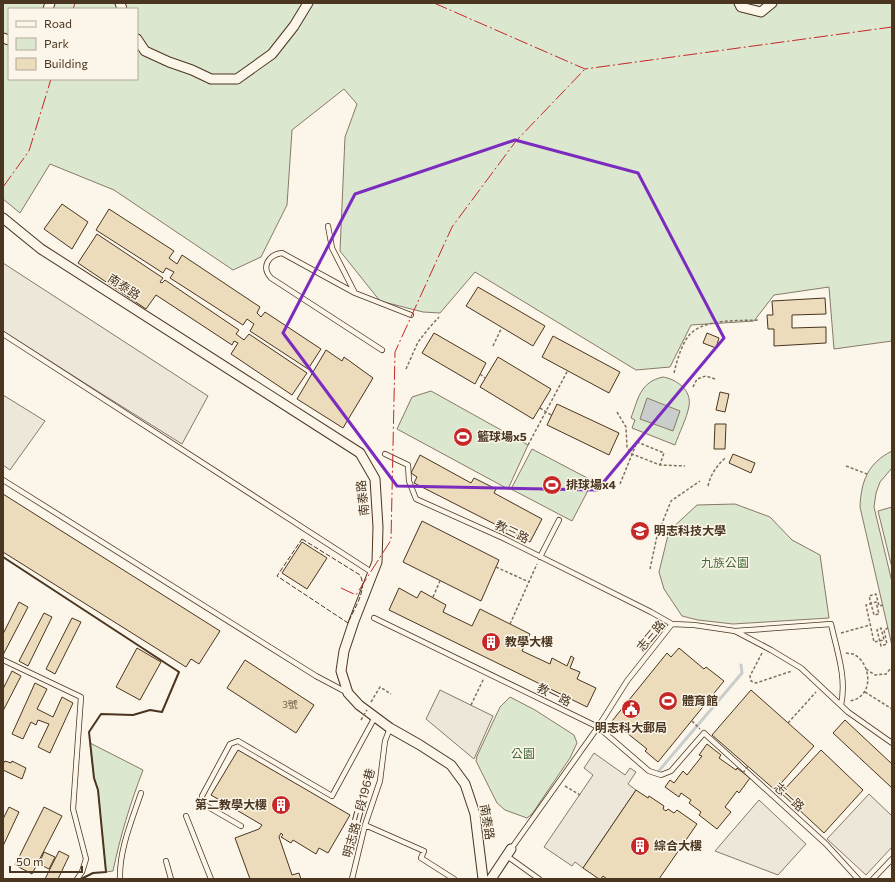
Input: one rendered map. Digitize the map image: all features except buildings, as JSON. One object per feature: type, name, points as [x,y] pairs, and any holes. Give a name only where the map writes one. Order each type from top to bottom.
[{"type":"street","points":[[138,40],[145,51],[211,79],[237,79],[272,54],[294,26],[308,3]]},
{"type":"street","points":[[739,3],[742,7],[761,12],[772,3]]},
{"type":"street","name":"南泰路","points":[[3,218],[41,249],[360,453],[375,479],[378,527],[378,562],[354,620],[340,670],[348,693],[359,705],[390,728],[451,765],[465,784],[475,814],[483,879]]},
{"type":"street","points":[[492,879],[509,853]]},
{"type":"lane","points":[[328,226],[332,248],[355,293]]},
{"type":"lane","points":[[382,350],[271,278],[267,274],[266,267],[270,259],[275,254],[282,253],[355,293],[411,315]]},
{"type":"lane","points":[[3,334],[373,573]]},
{"type":"lane","name":"教三路","points":[[385,454],[408,465],[409,481],[416,499],[540,557],[672,624]]},
{"type":"lane","points":[[3,480],[316,676],[348,693]]},
{"type":"lane","points":[[540,557],[559,520]]},
{"type":"lane","name":"教一路","points":[[374,618],[598,727],[649,771],[661,775],[671,771],[704,733]]},
{"type":"lane","name":"志三路","points":[[509,853],[598,727],[627,681],[672,624],[694,625],[736,631],[765,646],[801,668],[842,703],[848,712],[892,743]]},
{"type":"lane","points":[[736,631],[831,624],[842,669],[842,703]]},
{"type":"lane","points":[[3,660],[81,697],[73,809],[86,859],[82,872],[77,879]]},
{"type":"lane","points":[[241,826],[203,804],[202,796],[230,744],[238,741],[332,796],[375,717]]},
{"type":"lane","name":"明志路三段196巷","points":[[352,879],[365,825],[380,781],[385,741],[390,728]]},
{"type":"lane","name":"志一路","points":[[704,733],[826,844],[858,879]]},
{"type":"lane","points":[[120,879],[120,867],[128,834],[141,793]]},
{"type":"lane","points":[[186,816],[211,879]]},
{"type":"lane","points":[[365,825],[424,851],[421,858],[454,879]]},
{"type":"lane","points":[[509,853],[539,879]]},
{"type":"lane","points":[[873,879],[892,859]]},
{"type":"lane","points":[[166,861],[171,879]]},
{"type":"path","points":[[406,369],[418,342],[439,317]]},
{"type":"path","points":[[674,373],[679,354],[688,337],[698,328],[715,322],[759,320]]},
{"type":"path","points":[[493,346],[502,328]]},
{"type":"path","points":[[528,445],[568,370]]},
{"type":"path","points":[[480,374],[486,378]]},
{"type":"path","points":[[693,387],[697,379],[706,376],[715,379]]},
{"type":"path","points":[[540,408],[551,415]]},
{"type":"path","points":[[617,412],[626,428],[627,447],[632,454],[660,465],[685,466]]},
{"type":"path","points":[[620,484],[637,442],[664,453],[660,465]]},
{"type":"path","points":[[708,486],[710,477],[716,467],[726,457]]},
{"type":"path","points":[[846,466],[867,474]]},
{"type":"path","points":[[650,569],[656,536],[671,500],[700,481]]},
{"type":"path","points":[[510,624],[540,557]]},
{"type":"path","points":[[496,567],[529,582]]},
{"type":"path","points":[[433,598],[440,581]]},
{"type":"path","points":[[883,605],[879,606],[876,594],[869,596],[871,602],[872,609],[874,615],[879,614],[876,602],[871,603],[866,605],[874,642],[879,641],[884,640],[882,628],[877,630],[879,640],[881,646],[887,644],[884,630],[888,628]]},
{"type":"path","points":[[834,635],[871,625]]},
{"type":"path","points":[[765,646],[750,676],[751,681],[756,683],[801,668]]},
{"type":"path","points":[[838,655],[845,653],[855,654],[861,660],[866,669],[868,685],[865,692],[860,697],[842,703]]},
{"type":"path","points":[[866,669],[875,675],[886,674],[892,667]]},
{"type":"path","points":[[471,705],[486,673]]},
{"type":"path","points":[[788,723],[821,686]]},
{"type":"path","points":[[370,704],[380,687],[391,694]]},
{"type":"path","points":[[865,692],[892,709]]},
{"type":"path","points":[[361,720],[367,710]]},
{"type":"path","points":[[692,721],[704,733]]},
{"type":"path","points":[[743,773],[748,766]]},
{"type":"path","points":[[560,782],[580,795]]},
{"type":"highlighted area","points":[[515,140],[638,173],[724,338],[597,490],[397,486],[283,333],[355,194]]},
{"type":"green space","points":[[3,3],[892,3],[892,341],[834,349],[829,287],[774,295],[754,321],[691,325],[670,367],[636,370],[475,272],[440,313],[423,312],[380,301],[340,251],[345,137],[357,104],[344,89],[292,130],[287,205],[261,257],[233,270],[114,190],[50,164],[20,213],[3,199]]},
{"type":"green space","points":[[663,377],[673,380],[682,386],[686,390],[689,400],[687,415],[675,445],[632,428],[635,420],[631,418],[641,392],[649,383],[655,379]]},
{"type":"green space","name":"籃球場x5","points":[[431,391],[528,445],[508,489],[397,429],[412,397]]},
{"type":"green space","name":"排球場x4","points":[[532,449],[593,481],[572,521],[511,489]]},
{"type":"green space","points":[[892,451],[892,468],[880,482],[876,493],[874,507],[892,582],[892,646],[860,507],[862,489],[867,474],[877,461]]},
{"type":"green space","name":"九族公園","points":[[735,504],[770,517],[792,540],[820,555],[829,618],[733,624],[698,620],[682,616],[664,589],[659,572],[669,531],[697,505]]},
{"type":"green space","points":[[892,507],[892,568],[878,511]]},
{"type":"green space","name":"公園","points":[[510,697],[535,710],[574,735],[577,743],[570,758],[532,814],[527,818],[505,810],[497,803],[476,761],[500,707]]},
{"type":"green space","points":[[90,743],[143,770],[126,820],[113,871],[106,872],[98,790],[94,778]]},
{"type":"shaded area","points":[[3,263],[208,396],[182,444],[3,331]]},
{"type":"shaded area","points":[[3,395],[45,421],[10,470],[3,465]]},
{"type":"shaded area","points":[[647,398],[680,411],[673,431],[640,419]]},
{"type":"shaded area","points":[[440,690],[493,716],[474,759],[426,719]]},
{"type":"shaded area","points":[[594,753],[625,775],[630,768],[636,772],[628,784],[636,790],[583,868],[575,862],[572,866],[544,847],[593,775],[584,768]]},
{"type":"shaded area","points":[[869,794],[892,816],[892,847],[866,875],[827,839]]},
{"type":"shaded area","points":[[759,800],[806,844],[778,875],[715,851]]},
{"type":"waterway","points":[[657,773],[742,673],[741,665]]},
{"type":"fence","points":[[302,539],[360,575],[362,581],[361,593],[348,623],[277,576],[302,539]]},
{"type":"wall","points":[[3,557],[179,672],[162,712],[150,710],[133,715],[101,714],[89,732],[94,778],[98,790],[106,872],[93,873],[81,879]]},
{"type":"power","points":[[73,8],[75,3]]},
{"type":"power","points":[[434,3],[585,69],[892,27]]},
{"type":"power","points":[[341,588],[356,595],[391,540],[395,352],[452,227],[516,141],[585,69]]},
{"type":"power","points":[[3,187],[29,151],[51,80]]},
{"type":"place","name":"籃球場x5","points":[[463,437]]},
{"type":"place","name":"排球場x4","points":[[552,485]]},
{"type":"place","name":"明志科技大學","points":[[640,531]]},
{"type":"place","name":"教學大樓","points":[[491,642]]},
{"type":"place","name":"體育館","points":[[668,701]]},
{"type":"place","name":"明志科大郵局","points":[[631,709]]},
{"type":"place","name":"第二教學大樓","points":[[281,805]]},
{"type":"place","name":"綜合大樓","points":[[640,846]]}]
